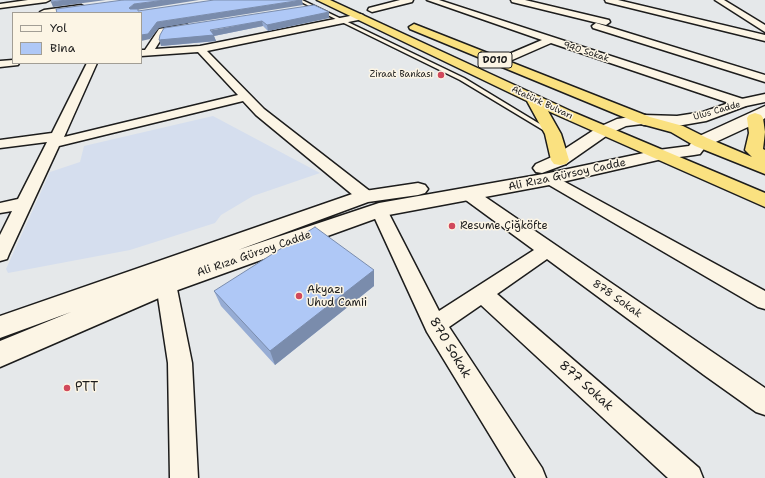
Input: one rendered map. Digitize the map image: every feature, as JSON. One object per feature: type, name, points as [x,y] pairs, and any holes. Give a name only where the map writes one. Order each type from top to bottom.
[{"type":"highway","name":"Atatürk Bulvarı","points":[[347,0],[644,120],[677,129],[702,142],[765,169]]},
{"type":"highway","name":"Atatürk Bulvarı","points":[[318,3],[360,17],[658,156],[765,201]]},
{"type":"highway","points":[[534,99],[553,134],[560,160]]},
{"type":"highway","points":[[762,117],[754,150],[765,159]]},
{"type":"main road","name":"Ulus Cadde","points":[[603,131],[623,122],[644,120],[677,121],[699,117],[742,103],[765,98]]},
{"type":"main road","name":"Ulus Cadde","points":[[658,156],[694,150],[702,142],[762,117]]},
{"type":"main road","name":"Ali Rıza Gürsoy Cadde","points":[[0,327],[372,203],[532,173],[560,160],[603,131]]},
{"type":"main road","name":"Ali Rıza Gürsoy Cadde","points":[[0,354],[166,284],[372,203],[469,194],[658,156]]},
{"type":"street","points":[[0,6],[43,0],[44,12]]},
{"type":"street","points":[[372,10],[409,0]]},
{"type":"street","name":"940 Sokak","points":[[431,0],[742,103]]},
{"type":"street","points":[[515,0],[609,20],[596,26],[765,79]]},
{"type":"street","points":[[609,0],[765,38]]},
{"type":"street","points":[[719,0],[765,29]]},
{"type":"street","points":[[298,10],[318,3]]},
{"type":"street","points":[[51,12],[90,6]]},
{"type":"street","points":[[626,13],[639,7]]},
{"type":"street","points":[[738,12],[758,13]]},
{"type":"street","points":[[145,53],[200,49],[360,17]]},
{"type":"street","points":[[145,53],[162,31],[194,26]]},
{"type":"street","points":[[499,62],[549,40]]},
{"type":"street","points":[[200,49],[260,112],[372,203]]},
{"type":"street","points":[[0,64],[12,63]]},
{"type":"street","points":[[0,254],[92,64]]},
{"type":"street","points":[[0,144],[56,139],[246,97]]},
{"type":"street","points":[[549,179],[765,301]]},
{"type":"street","name":"878 Sokak","points":[[469,194],[765,403]]},
{"type":"street","points":[[0,208],[25,203]]},
{"type":"street","name":"870 Sokak","points":[[372,203],[434,325],[532,478]]},
{"type":"street","points":[[434,325],[548,250]]},
{"type":"street","points":[[166,284],[180,363],[184,478]]},
{"type":"street","name":"877 Sokak","points":[[483,294],[689,478]]},
{"type":"lane","points":[[299,0],[318,3],[342,20],[462,79],[553,134]]},
{"type":"shaded area","points":[[213,116],[320,173],[253,196],[221,215],[215,223],[130,250],[8,273],[6,269],[50,172],[80,162],[84,146]]},
{"type":"building","points":[[52,0],[67,0],[51,2]]},
{"type":"building","points":[[123,0],[165,0],[134,4],[129,8],[138,9],[138,11],[214,0],[302,0],[157,22],[148,34],[142,35],[142,12],[57,12],[56,9]]},
{"type":"building","points":[[314,5],[329,12],[267,25],[262,21],[210,30],[214,35],[159,40],[164,28]]},
{"type":"building","name":"Akyazı Uhud Camii","points":[[315,227],[374,270],[270,351],[214,291]]},
{"type":"place","name":"Ziraat Bankası","points":[[441,75]]},
{"type":"place","name":"Resume Çiğköfte","points":[[452,226]]},
{"type":"place","name":"Akyazı Uhud Camii","points":[[299,296]]},
{"type":"place","name":"PTT","points":[[67,388]]}]
